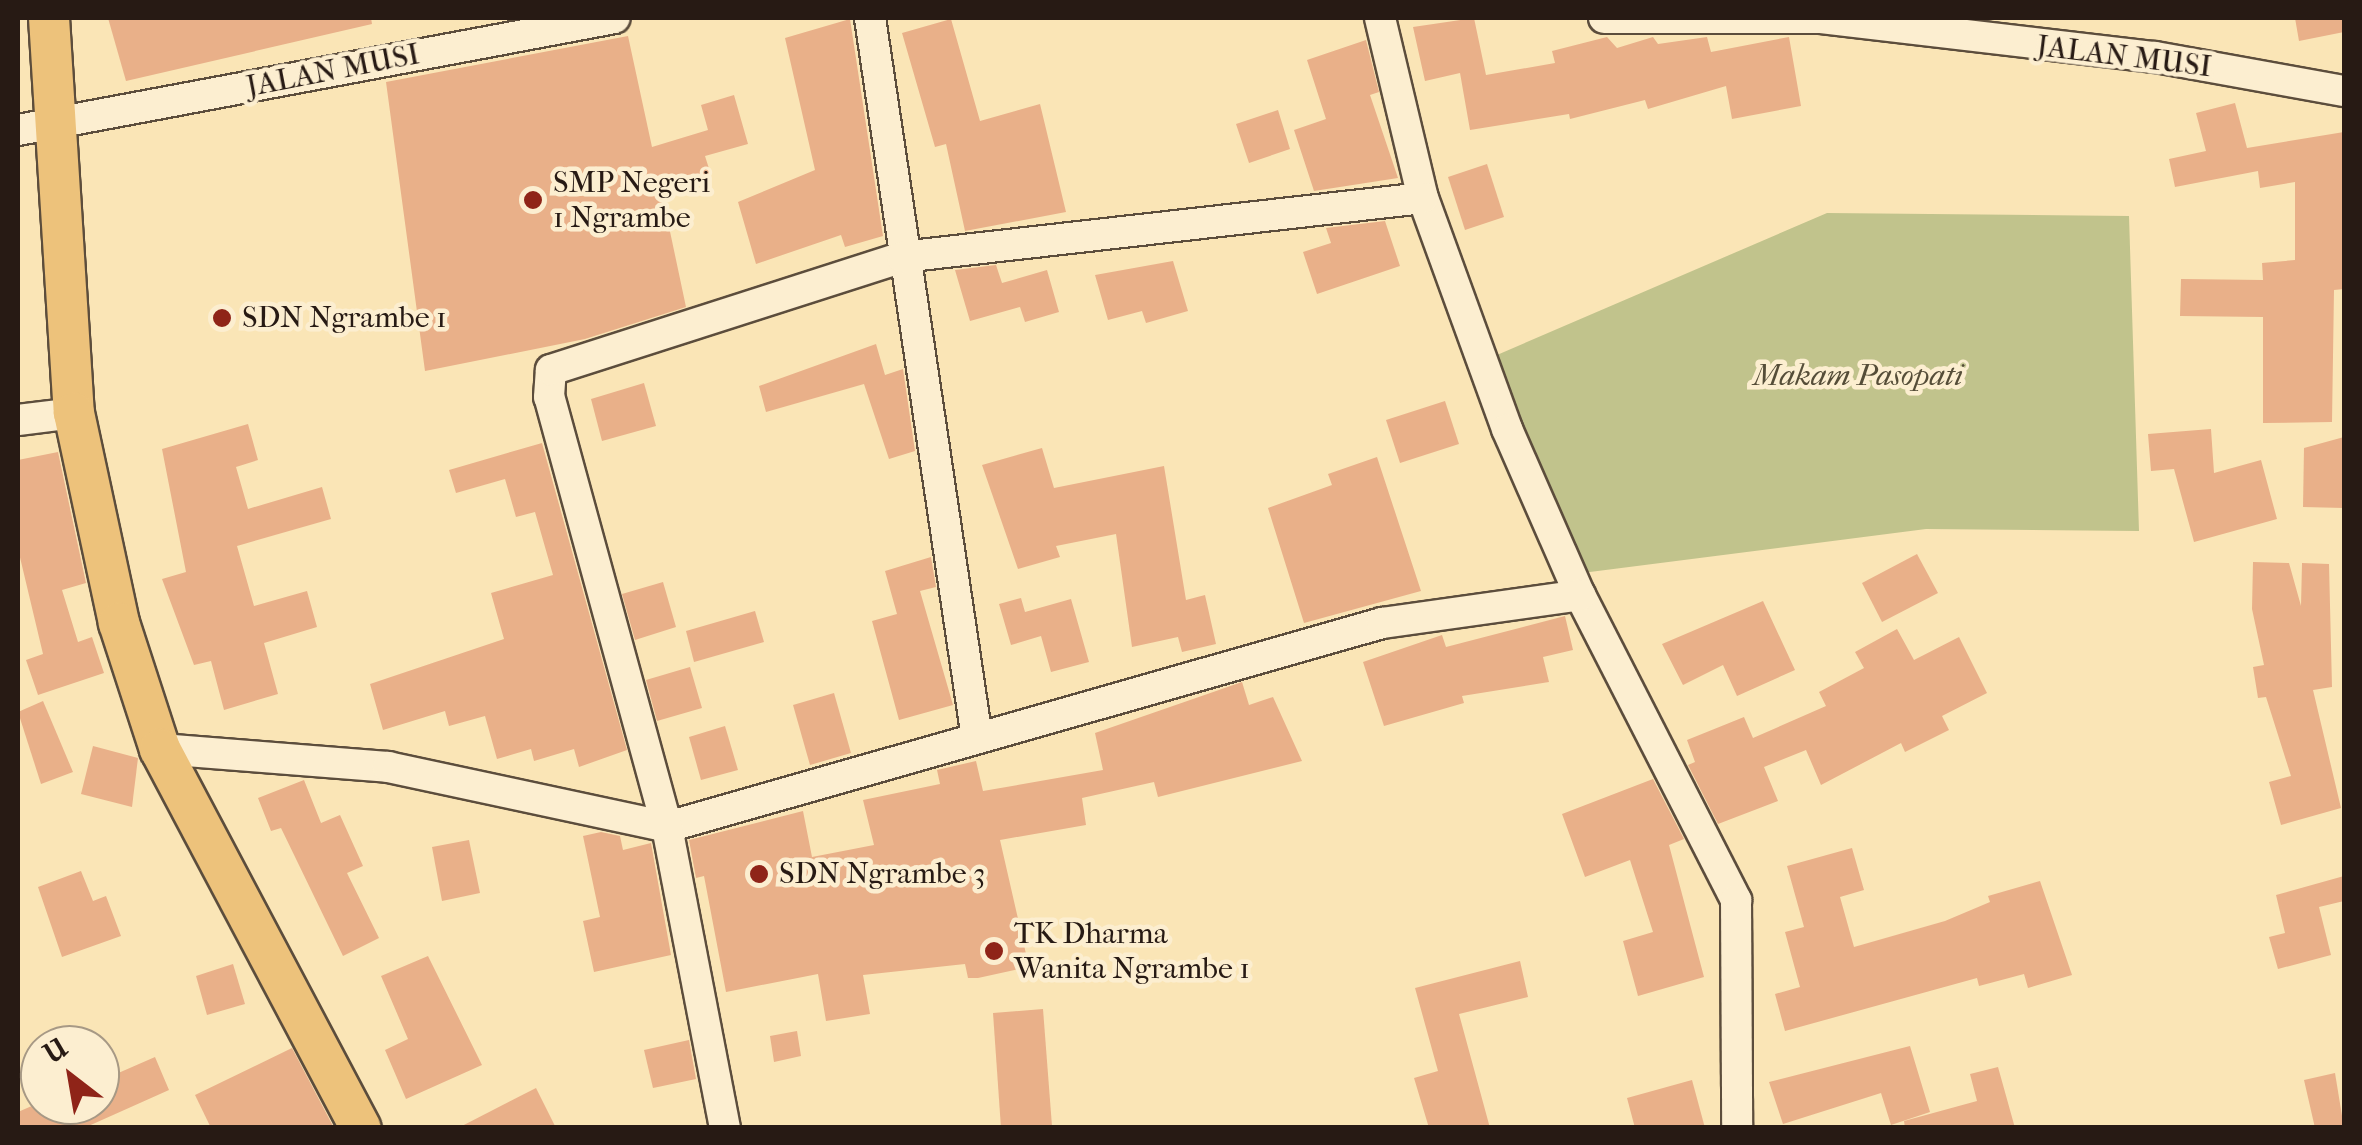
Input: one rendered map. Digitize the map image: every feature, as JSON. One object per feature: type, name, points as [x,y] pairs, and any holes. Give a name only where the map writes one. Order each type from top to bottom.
[{"type":"main road","points":[[49,18],[34,127],[74,413],[119,623],[160,749],[362,1128]]},
{"type":"street","name":"JALAN MUSI","points":[[34,127],[615,18]]},
{"type":"street","points":[[870,18],[902,257],[976,738]]},
{"type":"street","points":[[1380,18],[1423,198],[1507,430],[1580,596],[1736,900],[1737,1128]]},
{"type":"street","name":"JALAN MUSI","points":[[1604,18],[1820,18],[2155,57],[2344,91]]},
{"type":"street","points":[[725,1128],[667,827],[549,396],[550,370],[902,257],[1423,198]]},
{"type":"street","points":[[18,420],[74,413]]},
{"type":"street","points":[[160,749],[388,767],[667,827],[1382,623],[1580,596]]},
{"type":"green space","name":"Makam Pasopati","points":[[1827,213],[2129,216],[2139,531],[1926,529],[1582,573],[1490,358]]},
{"type":"building","points":[[108,18],[371,18],[372,24],[126,81]]},
{"type":"building","points":[[1474,18],[1486,75],[1555,63],[1552,51],[1607,37],[1617,48],[1653,37],[1658,44],[1707,37],[1711,52],[1789,37],[1801,106],[1732,119],[1726,86],[1648,109],[1645,100],[1570,119],[1569,114],[1470,130],[1460,73],[1425,81],[1413,27]]},
{"type":"building","points":[[2295,18],[2344,18],[2344,32],[2299,41]]},
{"type":"building","points":[[850,19],[883,236],[845,247],[841,235],[756,264],[738,202],[815,170],[785,38]]},
{"type":"building","points":[[951,19],[980,121],[1040,104],[1066,212],[965,231],[946,144],[935,147],[902,33]]},
{"type":"building","name":"SMP Negeri 1 Ngrambe","points":[[628,36],[652,147],[708,130],[701,105],[734,95],[748,144],[705,156],[711,175],[661,189],[686,307],[585,339],[425,371],[386,82]]},
{"type":"building","points":[[1366,40],[1379,92],[1370,95],[1398,178],[1314,191],[1294,130],[1326,119],[1307,60]]},
{"type":"building","points":[[2235,103],[2247,148],[2344,132],[2344,289],[2334,290],[2332,422],[2263,423],[2263,317],[2180,316],[2181,279],[2263,280],[2262,263],[2295,260],[2295,182],[2260,188],[2258,171],[2175,187],[2169,159],[2206,151],[2196,113]]},
{"type":"building","points":[[1278,110],[1290,149],[1249,163],[1236,124]]},
{"type":"building","points":[[1487,164],[1504,217],[1465,230],[1448,177]]},
{"type":"building","points":[[1385,221],[1400,266],[1317,294],[1303,252],[1331,243],[1326,228]]},
{"type":"building","points":[[1173,261],[1188,311],[1146,323],[1142,311],[1108,320],[1095,275]]},
{"type":"building","points":[[996,265],[1002,283],[1047,270],[1059,312],[1025,322],[1020,307],[970,321],[955,270]]},
{"type":"building","points":[[876,344],[885,375],[903,369],[915,451],[889,459],[864,384],[766,412],[759,386]]},
{"type":"building","points":[[644,383],[656,426],[602,441],[591,399]]},
{"type":"building","points":[[1445,401],[1459,444],[1400,463],[1386,420]]},
{"type":"building","points":[[248,424],[258,460],[236,467],[248,509],[322,487],[331,519],[237,546],[254,606],[307,591],[317,627],[264,643],[278,694],[224,710],[211,661],[194,665],[162,579],[186,572],[162,449]]},
{"type":"building","points":[[2211,429],[2214,473],[2261,460],[2277,519],[2194,542],[2174,469],[2151,471],[2148,434]]},
{"type":"building","points":[[2344,437],[2344,508],[2303,507],[2304,448]]},
{"type":"building","points":[[542,443],[627,750],[579,767],[574,749],[534,761],[531,749],[497,759],[485,716],[449,726],[445,711],[383,730],[370,684],[504,639],[491,593],[553,575],[535,512],[516,517],[505,479],[456,493],[449,470]]},
{"type":"building","points":[[1042,448],[1054,488],[1164,466],[1186,600],[1205,595],[1216,644],[1182,652],[1178,637],[1132,647],[1116,534],[1056,546],[1060,557],[1018,569],[982,465]]},
{"type":"building","points":[[58,452],[86,583],[62,590],[78,642],[92,637],[104,673],[38,695],[26,660],[43,654],[18,549],[18,460]]},
{"type":"building","points":[[1377,457],[1421,591],[1304,623],[1268,508],[1332,485],[1328,474]]},
{"type":"building","points":[[1917,554],[1938,593],[1882,622],[1862,583]]},
{"type":"building","points":[[931,557],[936,587],[920,591],[953,705],[899,720],[872,621],[897,614],[885,571]]},
{"type":"building","points":[[2253,562],[2289,563],[2301,606],[2302,563],[2329,564],[2332,687],[2313,690],[2341,808],[2281,825],[2269,782],[2291,776],[2266,697],[2258,698],[2253,667],[2264,665],[2252,609]]},
{"type":"building","points":[[663,582],[676,627],[635,640],[622,594]]},
{"type":"building","points":[[1021,598],[1025,612],[1071,599],[1089,662],[1051,672],[1041,636],[1011,645],[999,604]]},
{"type":"building","points":[[1763,601],[1795,670],[1737,696],[1723,665],[1683,685],[1662,644]]},
{"type":"building","points":[[755,611],[764,642],[694,662],[686,631]]},
{"type":"building","points":[[1565,616],[1573,650],[1543,657],[1549,682],[1462,696],[1464,703],[1384,726],[1363,662],[1442,635],[1446,647]]},
{"type":"building","points":[[1897,629],[1914,660],[1959,637],[1987,693],[1942,716],[1949,730],[1905,752],[1901,743],[1821,785],[1806,750],[1764,767],[1778,801],[1718,824],[1688,765],[1695,762],[1687,740],[1744,717],[1753,738],[1826,706],[1819,692],[1864,668],[1855,652]]},
{"type":"building","points":[[690,667],[702,708],[657,721],[646,680]]},
{"type":"building","points":[[1242,682],[1249,705],[1273,697],[1302,761],[1158,797],[1154,782],[1082,798],[1086,825],[1000,840],[1029,967],[978,978],[968,978],[965,964],[863,975],[870,1014],[826,1021],[818,974],[726,992],[704,876],[696,878],[689,840],[803,811],[812,857],[874,845],[863,800],[940,784],[937,770],[976,761],[983,791],[1103,770],[1095,733]]},
{"type":"building","points":[[834,693],[851,753],[810,765],[793,705]]},
{"type":"building","points":[[43,701],[73,772],[41,784],[18,712]]},
{"type":"building","points":[[725,726],[738,770],[701,780],[689,737]]},
{"type":"building","points":[[93,746],[138,758],[132,807],[81,794]]},
{"type":"building","points":[[1653,779],[1684,839],[1669,845],[1704,977],[1638,996],[1623,941],[1653,932],[1630,860],[1585,877],[1562,814]]},
{"type":"building","points":[[304,780],[321,823],[340,815],[363,866],[347,873],[379,938],[343,956],[281,828],[271,831],[258,798]]},
{"type":"building","points":[[601,832],[620,836],[623,850],[651,843],[671,955],[594,972],[583,921],[600,917],[583,836]]},
{"type":"building","points":[[469,840],[480,893],[442,901],[432,847]]},
{"type":"building","points":[[1852,848],[1864,890],[1840,897],[1854,947],[1945,921],[1990,902],[1988,896],[2040,881],[2072,975],[2028,988],[2024,974],[1979,986],[1977,978],[1785,1031],[1775,994],[1800,987],[1785,932],[1804,927],[1787,866]]},
{"type":"building","points":[[81,871],[93,901],[106,896],[121,936],[62,957],[38,887]]},
{"type":"building","points":[[2344,876],[2344,901],[2319,907],[2331,955],[2278,969],[2269,937],[2285,933],[2276,895]]},
{"type":"building","points":[[428,956],[482,1065],[406,1099],[385,1050],[408,1039],[381,976]]},
{"type":"building","points":[[1520,961],[1528,997],[1459,1014],[1490,1128],[1429,1128],[1414,1078],[1438,1071],[1415,988]]},
{"type":"building","points":[[233,964],[245,1004],[207,1015],[196,976]]},
{"type":"building","points":[[1043,1009],[1052,1126],[1001,1128],[993,1013]]},
{"type":"building","points":[[797,1031],[801,1056],[774,1062],[770,1036]]},
{"type":"building","points":[[689,1040],[696,1079],[653,1088],[644,1050]]},
{"type":"building","points":[[1910,1046],[1930,1112],[1891,1125],[1881,1093],[1783,1124],[1769,1082]]},
{"type":"building","points":[[292,1048],[334,1128],[211,1128],[195,1095]]},
{"type":"building","points":[[155,1057],[169,1090],[120,1112],[120,1072]]},
{"type":"building","points":[[1998,1067],[2015,1128],[1905,1128],[1904,1121],[1977,1101],[1970,1074]]},
{"type":"building","points":[[2335,1073],[2344,1128],[2315,1128],[2304,1080]]},
{"type":"building","points":[[1692,1080],[1705,1128],[1635,1128],[1627,1098]]},
{"type":"building","points":[[536,1088],[556,1128],[458,1128]]},
{"type":"building","points":[[18,1112],[20,1125],[91,1125],[18,1128]]},
{"type":"place","name":"SMP Negeri 1 Ngrambe","points":[[533,200]]},
{"type":"place","name":"SDN Ngrambe 1","points":[[222,318]]},
{"type":"place","name":"SDN Ngrambe 3","points":[[759,874]]},
{"type":"place","name":"TK Dharma Wanita Ngrambe 1","points":[[994,951]]}]
